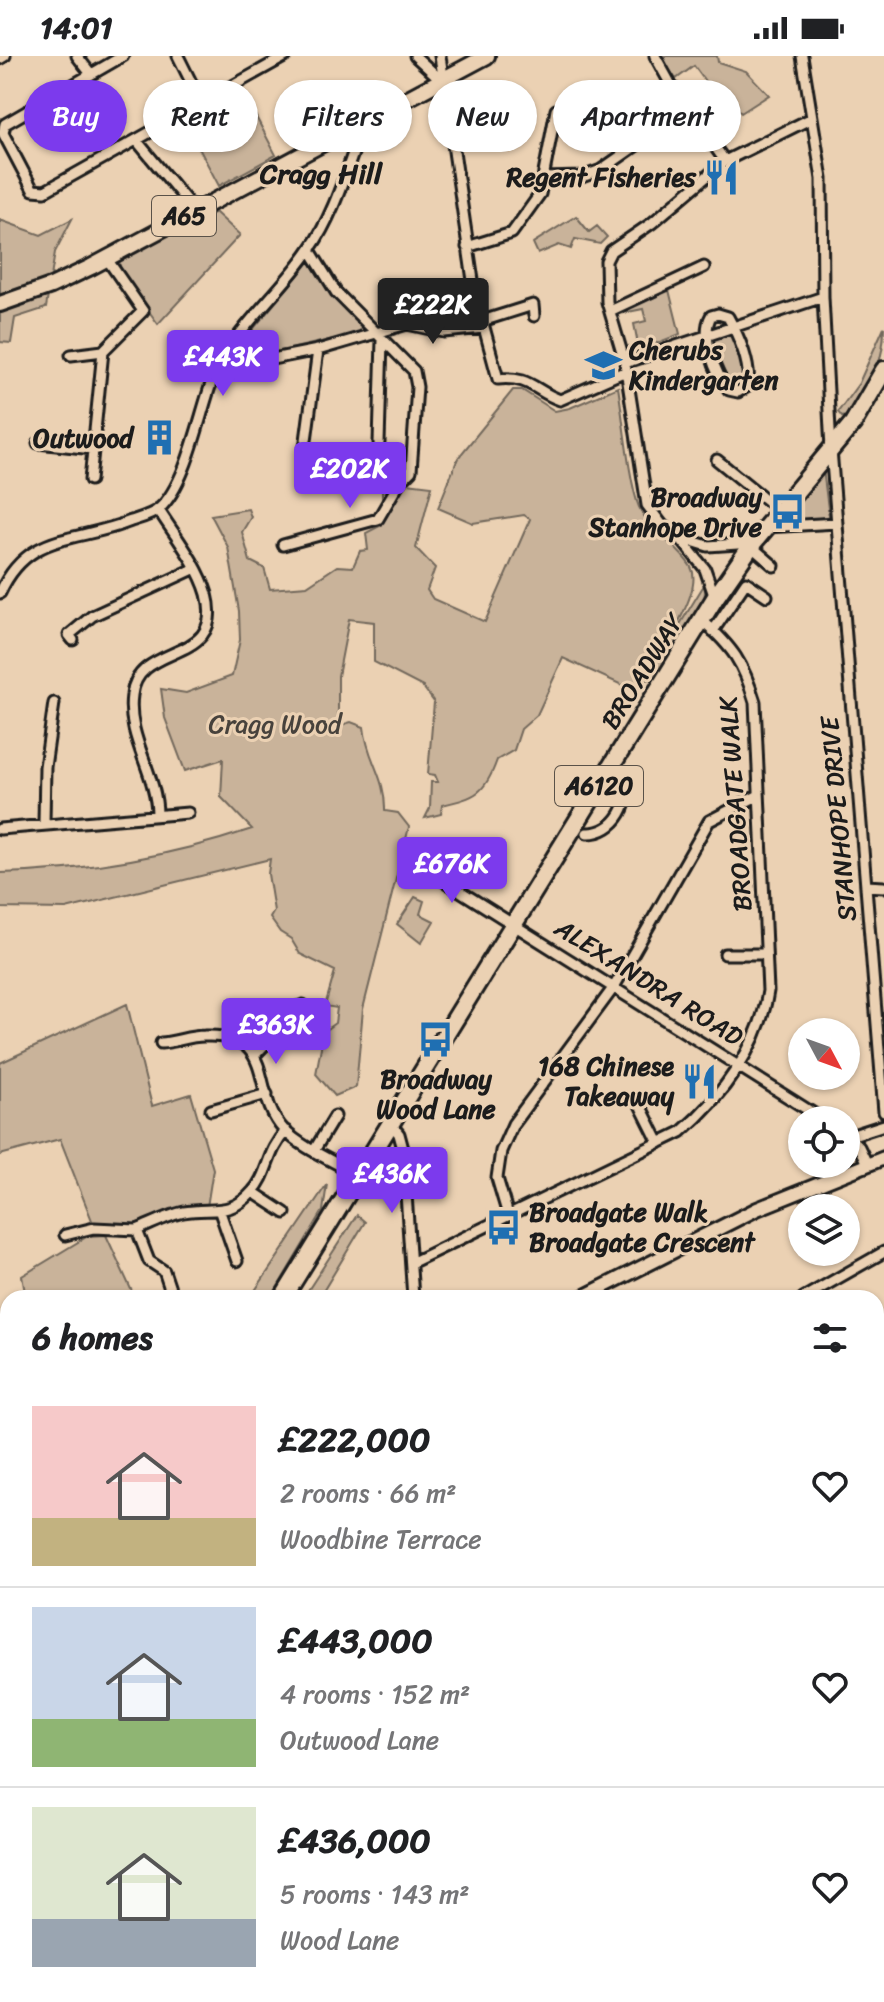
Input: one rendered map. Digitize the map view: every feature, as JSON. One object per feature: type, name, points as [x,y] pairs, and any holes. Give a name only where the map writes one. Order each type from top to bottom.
[{"type":"highway","name":"BROADWAY","points":[[288,1290],[514,923],[708,626],[715,598],[739,578],[752,545],[853,423],[884,370]]},
{"type":"main road","name":"A65","points":[[441,80],[487,56]]},
{"type":"main road","name":"A65","points":[[0,304],[51,286],[107,259],[305,152]]},
{"type":"street","points":[[77,56],[91,74]]},
{"type":"street","points":[[123,56],[5,124],[3,133],[33,190],[45,191],[143,137]]},
{"type":"street","points":[[178,56],[190,80]]},
{"type":"street","points":[[242,80],[286,56]]},
{"type":"street","points":[[415,56],[441,80]]},
{"type":"street","points":[[440,56],[441,80]]},
{"type":"street","points":[[655,56],[670,80]]},
{"type":"street","name":"STANHOPE DRIVE","points":[[802,56],[822,179],[823,297],[831,449],[866,886],[878,978],[884,1112]]},
{"type":"street","points":[[715,598],[705,569],[647,505],[626,367],[604,278],[611,251],[652,223],[725,161],[812,118]]},
{"type":"street","points":[[467,247],[512,233],[540,194],[553,126]]},
{"type":"street","points":[[137,141],[194,210]]},
{"type":"street","points":[[0,593],[10,570],[25,554],[119,526],[158,509],[178,477],[217,370],[263,304],[310,250],[326,221],[353,152]]},
{"type":"street","points":[[452,152],[482,324],[498,379],[531,381],[549,396],[560,400],[626,367],[706,335],[823,297]]},
{"type":"street","points":[[543,178],[582,177],[601,170],[627,152]]},
{"type":"street","points":[[719,152],[725,161]]},
{"type":"street","points":[[283,545],[378,519],[399,483],[411,471],[417,387],[414,371],[336,292],[310,250]]},
{"type":"street","points":[[71,355],[103,351],[143,311],[107,259]]},
{"type":"street","points":[[610,311],[704,267]]},
{"type":"street","points":[[217,370],[380,337],[407,324],[444,332],[482,324],[533,305],[534,316]]},
{"type":"street","points":[[718,314],[728,317],[750,374],[748,386],[738,392],[729,390],[723,383],[706,335],[711,316],[718,314]]},
{"type":"street","points":[[379,443],[380,337]]},
{"type":"street","points":[[305,448],[318,350]]},
{"type":"street","points":[[90,480],[103,351]]},
{"type":"street","points":[[38,443],[93,449]]},
{"type":"street","points":[[717,460],[780,511]]},
{"type":"street","points":[[157,814],[157,801],[141,760],[131,696],[141,671],[202,637],[210,609],[196,568],[158,509]]},
{"type":"street","points":[[767,527],[837,523]]},
{"type":"street","points":[[679,537],[708,546],[752,545],[774,566]]},
{"type":"street","points":[[69,636],[92,616],[196,568]]},
{"type":"street","points":[[708,626],[739,578],[767,596]]},
{"type":"street","name":"BROADGATE WALK","points":[[413,1262],[681,1132],[705,1111],[739,1064],[765,1017],[768,991],[755,702],[746,669],[731,646],[708,626]]},
{"type":"street","points":[[44,823],[45,767],[54,703]]},
{"type":"street","points":[[587,833],[594,834],[614,822],[626,802],[623,775]]},
{"type":"street","points":[[508,1215],[497,1178],[501,1151],[513,1124],[614,987],[709,821],[759,795]]},
{"type":"street","points":[[0,829],[188,813]]},
{"type":"street","name":"ALEXANDRA ROAD","points":[[409,859],[803,1106]]},
{"type":"street","points":[[866,886],[884,887]]},
{"type":"street","points":[[725,954],[766,954]]},
{"type":"street","points":[[255,1055],[275,1034],[282,1012],[303,1005]]},
{"type":"street","points":[[161,1043],[202,1036],[229,1038],[255,1055],[267,1094],[286,1131],[359,1176]]},
{"type":"street","points":[[172,1042],[175,1054]]},
{"type":"street","points":[[211,1110],[267,1094]]},
{"type":"street","points":[[638,1101],[659,1143]]},
{"type":"street","points":[[315,1149],[335,1116]]},
{"type":"street","points":[[391,1124],[399,1134],[403,1149],[413,1290]]},
{"type":"street","points":[[860,1132],[884,1125]]},
{"type":"street","points":[[65,1235],[94,1228],[137,1230],[181,1213],[220,1212],[253,1192],[272,1147],[286,1131]]},
{"type":"street","points":[[860,1153],[867,1164]]},
{"type":"street","points":[[597,1290],[757,1209],[884,1158]]},
{"type":"street","points":[[253,1192],[285,1213]]},
{"type":"street","points":[[220,1212],[237,1261]]},
{"type":"street","points":[[137,1230],[149,1261],[164,1271],[170,1290]]},
{"type":"street","points":[[817,1290],[884,1252]]},
{"type":"green space","points":[[660,56],[717,56],[718,62],[746,71],[769,95],[741,113],[741,80],[704,80],[694,66],[676,79]]},
{"type":"green space","points":[[258,121],[276,155],[219,186],[201,152],[258,152]]},
{"type":"green space","points":[[215,212],[240,235],[158,324],[121,272],[119,260]]},
{"type":"green space","points":[[576,216],[589,232],[597,226],[607,237],[600,244],[575,239],[571,249],[559,245],[538,254],[533,243]]},
{"type":"green space","points":[[72,219],[55,252],[46,308],[15,318],[11,343],[0,342],[0,220],[41,235]]},
{"type":"green space","points":[[310,261],[332,296],[361,326],[360,333],[237,361],[234,352]]},
{"type":"green space","points":[[669,290],[680,334],[627,355],[626,347],[638,344],[634,324],[646,321],[643,309],[618,314],[617,310]]},
{"type":"green space","points":[[884,327],[879,364],[850,415],[842,417],[838,412],[859,383]]},
{"type":"green space","points":[[731,332],[745,374],[740,386],[731,387],[710,338]]},
{"type":"green space","name":"Cragg Wood","points":[[618,387],[629,466],[639,507],[650,524],[685,559],[694,579],[684,612],[635,691],[563,658],[537,715],[521,729],[514,750],[497,760],[483,787],[471,796],[442,805],[441,814],[425,818],[430,808],[431,782],[438,782],[435,775],[428,774],[434,702],[423,687],[374,662],[374,622],[349,619],[338,676],[338,726],[351,722],[364,727],[383,788],[385,811],[398,813],[409,827],[363,1009],[356,1087],[335,1096],[316,1074],[324,1031],[335,1023],[337,1008],[325,1006],[335,971],[300,954],[291,939],[280,932],[270,918],[274,911],[268,874],[270,859],[66,909],[0,908],[0,873],[64,869],[128,860],[191,847],[252,829],[221,797],[223,759],[185,771],[165,718],[161,689],[186,693],[232,676],[240,640],[239,611],[228,547],[211,515],[248,509],[251,517],[242,532],[250,561],[264,568],[270,589],[307,586],[337,566],[353,567],[360,551],[368,550],[366,533],[382,525],[382,480],[432,486],[416,548],[435,568],[427,590],[433,599],[485,622],[530,519],[524,515],[473,523],[438,508],[458,458],[513,390],[522,390],[555,411],[570,408]]},
{"type":"green space","points":[[823,469],[829,517],[787,521],[785,514],[788,516],[811,489],[809,485]]},
{"type":"green space","points":[[704,585],[702,606],[689,632],[658,677],[646,680]]},
{"type":"green space","points":[[415,897],[424,901],[420,914],[434,921],[421,943],[397,924]]},
{"type":"green space","points":[[127,1004],[152,1106],[191,1094],[213,1169],[207,1207],[188,1205],[135,1224],[93,1223],[60,1139],[0,1155],[0,1063]]},
{"type":"green space","points":[[327,1184],[323,1211],[276,1290],[255,1290]]},
{"type":"green space","points":[[357,1215],[365,1222],[324,1290],[308,1290]]},
{"type":"green space","points":[[106,1235],[131,1290],[25,1290],[22,1276],[88,1236]]},
{"type":"place","name":"Regent Fisheries","points":[[722,177]]},
{"type":"place","name":"Cherubs Kindergarten","points":[[603,365]]},
{"type":"place","name":"Outwood","points":[[159,438]]},
{"type":"place","name":"Broadway Stanhope Drive","points":[[788,512]]},
{"type":"place","name":"Broadway Wood Lane","points":[[436,1040]]},
{"type":"place","name":"168 Chinese Takeaway","points":[[700,1081]]},
{"type":"place","name":"Broadgate Walk Broadgate Crescent","points":[[503,1227]]},
{"type":"district","name":"Cragg Hill","points":[[321,173]]}]
